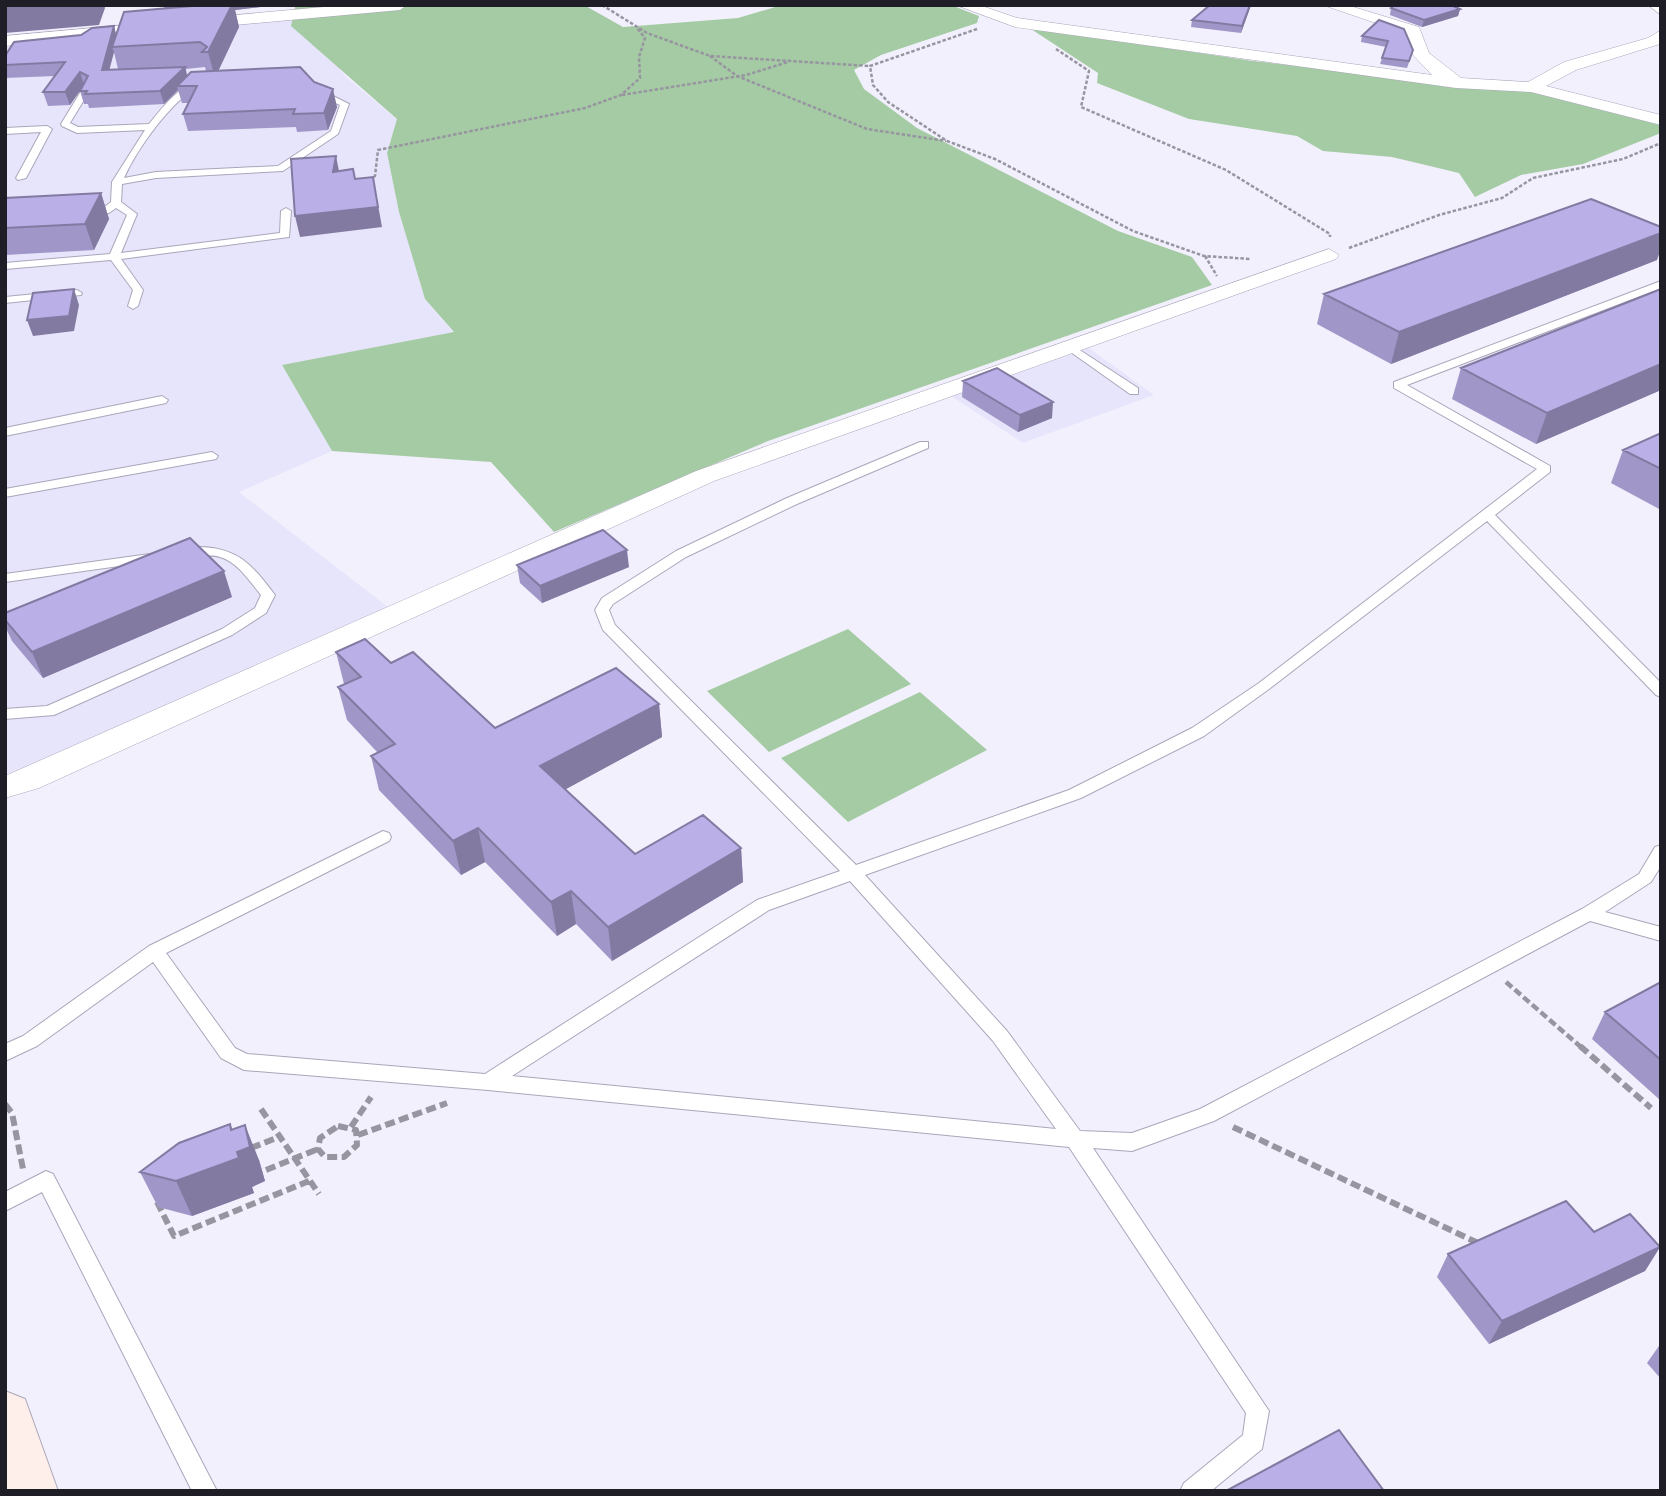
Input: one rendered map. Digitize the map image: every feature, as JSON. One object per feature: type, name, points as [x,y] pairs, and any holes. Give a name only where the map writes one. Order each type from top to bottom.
[{"type":"main road","points":[[5,1418],[29,1491]]},
{"type":"street","points":[[5,41],[400,5]]},
{"type":"street","points":[[963,5],[1015,22],[1456,83],[1531,87],[1661,120]]},
{"type":"street","points":[[1330,5],[1413,30],[1415,46],[1433,70],[1456,83]]},
{"type":"street","points":[[1655,5],[1661,10]]},
{"type":"street","points":[[1531,87],[1570,66],[1658,41]]},
{"type":"street","points":[[5,787],[28,780],[705,476],[1318,259]]},
{"type":"lane","points":[[52,47],[85,43],[97,33]]},
{"type":"lane","points":[[116,203],[117,182],[132,153],[192,84],[205,83]]},
{"type":"lane","points":[[117,182],[156,175],[280,169],[335,132],[345,104],[321,95],[314,87]]},
{"type":"lane","points":[[86,90],[65,124],[77,130],[153,127]]},
{"type":"lane","points":[[5,131],[47,129],[21,178]]},
{"type":"lane","points":[[79,214],[105,211],[116,203]]},
{"type":"lane","points":[[114,257],[132,214],[116,203]]},
{"type":"lane","points":[[5,266],[114,257],[285,235],[286,211]]},
{"type":"lane","points":[[114,257],[138,290],[133,306]]},
{"type":"lane","points":[[488,1082],[763,905],[1076,794],[1198,732],[1264,686],[1546,468],[1398,385],[1661,284]]},
{"type":"lane","points":[[5,300],[77,293]]},
{"type":"lane","points":[[1069,346],[1134,391]]},
{"type":"lane","points":[[5,432],[162,400]]},
{"type":"lane","points":[[924,444],[681,554],[607,601],[602,610],[608,627],[853,873],[1000,1036],[1076,1139],[1258,1411],[1254,1441],[1192,1491]]},
{"type":"lane","points":[[5,493],[212,456]]},
{"type":"lane","points":[[1486,513],[1661,692]]},
{"type":"lane","points":[[5,578],[205,550],[223,551],[236,558],[268,595],[261,610],[227,632],[49,710],[5,714]]},
{"type":"lane","points":[[5,1053],[30,1041],[155,951],[383,837]]},
{"type":"lane","points":[[155,951],[228,1053],[244,1062],[1132,1142],[1207,1115],[1588,914],[1645,878],[1661,851]]},
{"type":"lane","points":[[1588,914],[1661,934]]},
{"type":"lane","points":[[5,1202],[46,1180],[205,1491]]},
{"type":"path","points":[[602,5],[637,27],[710,55],[737,76],[867,128],[947,141],[995,159],[1133,231],[1204,256],[1318,259],[1440,215],[1502,198],[1533,178],[1623,159],[1661,143]]},
{"type":"path","points":[[710,55],[870,66],[989,25],[984,14]]},
{"type":"path","points":[[1015,22],[1089,71],[1081,107],[1226,170],[1330,234],[1318,259]]},
{"type":"path","points":[[621,95],[640,78],[639,57],[645,38],[637,27]]},
{"type":"path","points":[[366,181],[375,176],[378,150],[585,108],[621,95],[737,76],[794,60]]},
{"type":"path","points":[[870,66],[873,85],[888,102],[947,141]]},
{"type":"path","points":[[1489,968],[1651,1108]]},
{"type":"path","points":[[358,1135],[453,1101],[488,1082]]},
{"type":"path","points":[[351,1127],[371,1097]]},
{"type":"path","points":[[5,1104],[12,1112],[22,1169],[46,1180]]},
{"type":"path","points":[[261,1109],[319,1194]]},
{"type":"path","points":[[1207,1115],[1482,1245]]},
{"type":"path","points":[[351,1127],[358,1135]]},
{"type":"path","points":[[318,1149],[320,1138],[331,1128],[351,1127]]},
{"type":"path","points":[[318,1149],[325,1157],[344,1157],[354,1150],[358,1135]]},
{"type":"path","points":[[241,1152],[279,1137]]},
{"type":"path","points":[[266,1170],[318,1149]]},
{"type":"path","points":[[156,1200],[174,1236],[309,1181]]},
{"type":"shaded area","points":[[294,10],[346,77],[397,119],[387,153],[399,212],[425,299],[454,333],[282,365],[332,451],[239,492],[393,611],[45,762],[5,774],[5,43],[126,29],[128,22]]},
{"type":"shaded area","points":[[1086,346],[1154,395],[1023,443],[948,394]]},
{"type":"green space","points":[[584,5],[623,27],[738,18],[782,5],[951,5],[979,16],[977,23],[881,55],[854,70],[864,89],[917,128],[1118,231],[1192,257],[1212,285],[768,441],[554,532],[491,462],[332,451],[282,365],[454,332],[425,299],[399,212],[387,153],[397,119],[291,26],[295,7]]},
{"type":"green space","points":[[1028,27],[1253,61],[1550,94],[1661,125],[1661,133],[1583,164],[1521,175],[1475,197],[1459,173],[1392,157],[1323,151],[1297,136],[1189,119],[1097,83],[1098,73]]},
{"type":"green space","points":[[848,629],[911,684],[769,752],[707,691]]},
{"type":"green space","points":[[920,692],[987,750],[848,822],[781,758]]},
{"type":"building","points":[[5,5],[33,5],[5,8]]},
{"type":"building","points":[[232,5],[208,52],[202,52],[207,47],[200,42],[112,47],[124,12]]},
{"type":"building","points":[[1210,5],[1250,5],[1242,26],[1192,20]]},
{"type":"building","points":[[1395,5],[1451,5],[1460,9],[1424,20],[1391,8]]},
{"type":"building","points":[[1379,20],[1404,29],[1413,50],[1409,61],[1382,58],[1388,41],[1362,36]]},
{"type":"building","points":[[114,26],[102,70],[185,67],[160,91],[85,94],[87,91],[80,91],[88,76],[80,72],[65,92],[43,92],[65,62],[5,65],[5,56],[14,42],[81,35],[92,28]]},
{"type":"building","points":[[300,67],[314,82],[333,89],[324,113],[293,114],[295,109],[183,114],[197,86],[177,86],[191,72]]},
{"type":"building","points":[[336,156],[333,172],[353,169],[355,179],[373,177],[378,207],[295,216],[291,159]]},
{"type":"building","points":[[101,193],[85,224],[5,228],[5,198]]},
{"type":"building","points":[[1591,199],[1661,227],[1661,233],[1399,332],[1324,294]]},
{"type":"building","points":[[74,289],[69,316],[27,320],[33,293]]},
{"type":"building","points":[[1661,289],[1661,364],[1547,413],[1461,368]]},
{"type":"building","points":[[997,368],[1053,402],[1020,415],[963,381]]},
{"type":"building","points":[[1661,433],[1661,469],[1623,450]]},
{"type":"building","points":[[603,530],[627,550],[540,586],[517,565]]},
{"type":"building","points":[[190,538],[224,571],[32,652],[5,620],[5,613]]},
{"type":"building","points":[[365,639],[391,663],[413,652],[495,728],[616,668],[659,704],[540,766],[635,854],[703,815],[741,848],[608,927],[571,891],[551,902],[478,828],[453,841],[371,756],[395,744],[338,687],[361,677],[336,652]]},
{"type":"building","points":[[1661,982],[1661,1060],[1605,1012]]},
{"type":"building","points":[[230,1124],[231,1130],[245,1125],[250,1147],[237,1152],[239,1158],[176,1181],[140,1172],[179,1143]]},
{"type":"building","points":[[1566,1201],[1594,1232],[1630,1214],[1660,1247],[1502,1321],[1448,1254]]},
{"type":"building","points":[[1339,1430],[1384,1491],[1226,1491]]}]
